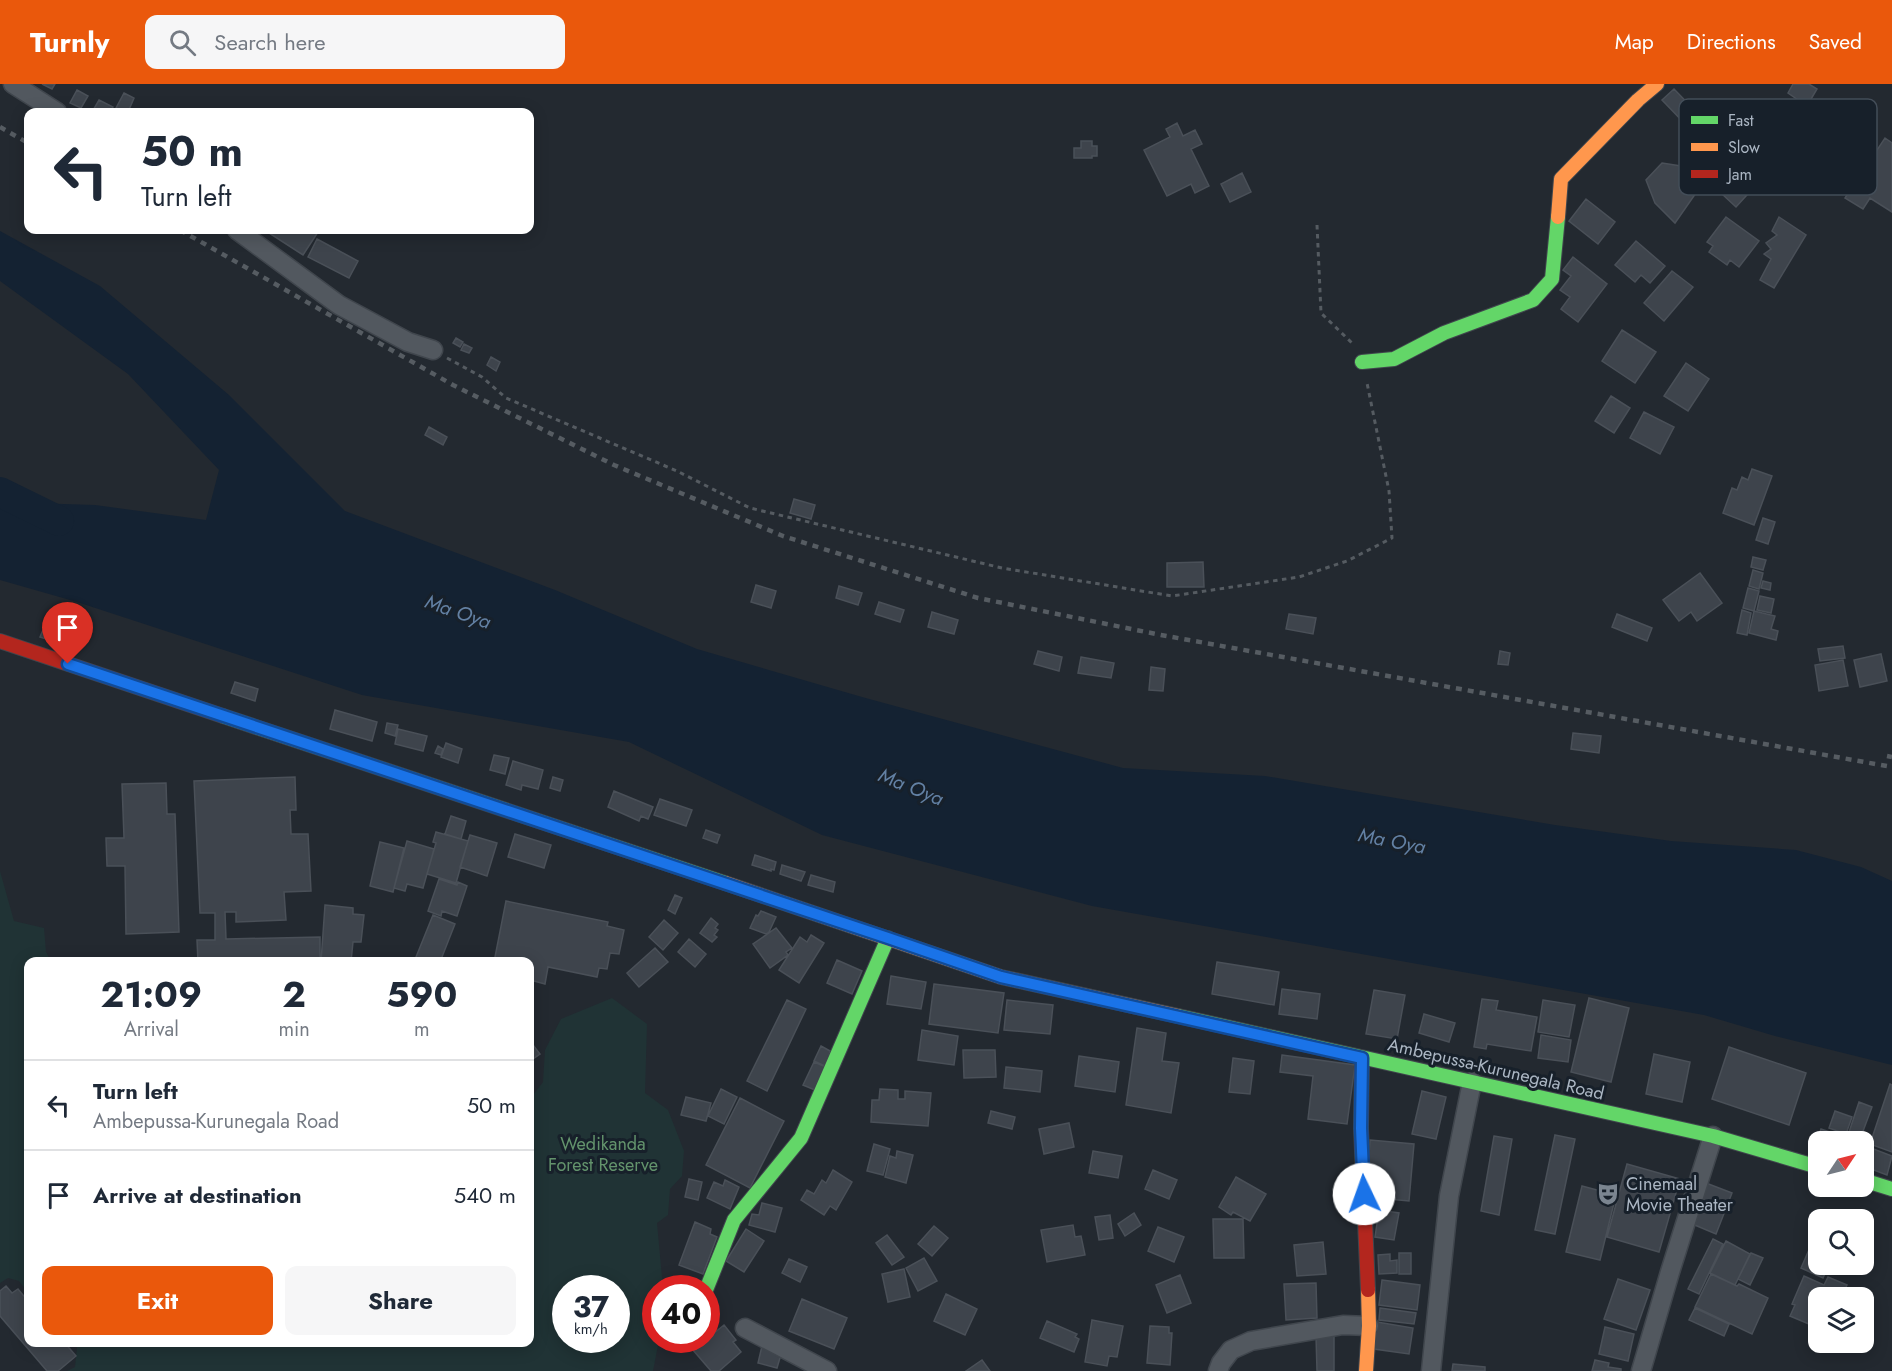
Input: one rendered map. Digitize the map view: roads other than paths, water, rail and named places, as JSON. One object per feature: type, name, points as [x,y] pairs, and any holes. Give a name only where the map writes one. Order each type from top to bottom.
[{"type":"main road","points":[[1362,362],[1394,359],[1444,333],[1533,300],[1552,279],[1561,179],[1638,100],[1657,84]]},
{"type":"main road","name":"Ambepussa-Kurunegala Road","points":[[0,641],[1001,977],[1713,1136],[1808,1164]]},
{"type":"main road","points":[[712,1275],[734,1220],[801,1138],[888,938]]},
{"type":"main road","points":[[1362,1058],[1361,1128],[1369,1326],[1366,1371]]},
{"type":"main road","points":[[1874,1183],[1892,1189]]},
{"type":"street","points":[[13,84],[51,108]]},
{"type":"street","points":[[242,234],[339,306],[408,342],[433,350]]},
{"type":"street","points":[[1431,1371],[1449,1196],[1472,1083]]},
{"type":"street","points":[[1641,1371],[1713,1136]]},
{"type":"street","points":[[1218,1371],[1231,1350],[1251,1341],[1343,1325],[1369,1326]]},
{"type":"street","points":[[745,1328],[827,1371]]},
{"type":"water","points":[[0,231],[100,286],[229,395],[345,511],[555,590],[697,649],[862,697],[1123,768],[1265,776],[1555,825],[1671,841],[1796,850],[1861,867],[1892,881],[1892,1065],[1775,1036],[1704,1015],[1092,906],[822,835],[629,742],[362,695],[77,602],[0,580],[0,502],[95,505],[206,520],[219,470],[128,374],[0,281]]},
{"type":"waterway","name":"Ma Oya","points":[[0,492],[59,521]]},
{"type":"railway","points":[[0,127],[24,141]]},
{"type":"railway","points":[[187,234],[453,385],[614,465],[783,536],[978,598],[1161,635],[1892,767]]},
{"type":"railway","points":[[1887,756],[1892,757]]},
{"type":"place","name":"Cinemaal Movie Theater","points":[[1608,1194]]},
{"type":"park label","name":"Wedikanda Forest Reserve","points":[[603,1154]]}]
